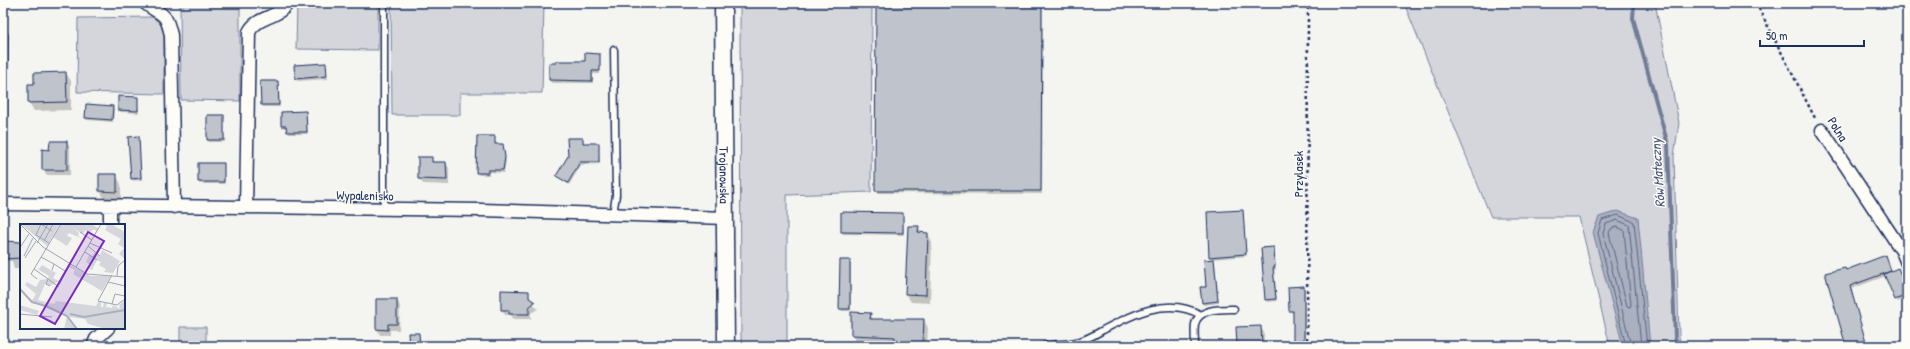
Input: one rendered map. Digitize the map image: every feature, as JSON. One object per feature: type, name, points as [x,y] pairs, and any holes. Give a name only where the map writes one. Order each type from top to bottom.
[{"type":"street","points":[[145,3],[161,12],[168,21],[171,35],[174,207]]},
{"type":"street","points":[[246,207],[249,32],[252,25],[279,13],[288,3]]},
{"type":"street","name":"Trojanowska","points":[[723,3],[726,346]]},
{"type":"street","name":"Polna","points":[[1822,130],[1902,251],[1907,263]]},
{"type":"street","name":"Wypalenisko","points":[[3,204],[384,209],[726,218]]},
{"type":"street","points":[[110,206],[110,224]]},
{"type":"street","points":[[93,346],[96,339],[107,329]]},
{"type":"lane","points":[[384,3],[384,209]]},
{"type":"lane","points":[[3,175],[4,35]]},
{"type":"lane","points":[[613,214],[616,195],[614,50]]},
{"type":"lane","points":[[1044,346],[1081,341],[1136,313],[1148,310],[1171,307],[1188,308],[1201,315]]},
{"type":"lane","points":[[1195,346],[1195,324],[1201,315],[1214,310],[1234,309]]},
{"type":"path","name":"Przylasek","points":[[1307,346],[1308,3]]},
{"type":"path","name":"Polna","points":[[1756,3],[1822,130]]},
{"type":"shaded area","points":[[180,3],[240,3],[240,101],[181,100]]},
{"type":"shaded area","points":[[297,3],[378,3],[378,50],[296,49]]},
{"type":"shaded area","points":[[391,3],[544,3],[542,93],[460,93],[460,115],[392,115]]},
{"type":"shaded area","points":[[740,3],[872,3],[871,192],[787,195],[787,346],[741,344]]},
{"type":"shaded area","points":[[1404,3],[1655,3],[1679,123],[1674,156],[1679,337],[1682,346],[1610,346],[1579,217],[1491,217]]},
{"type":"shaded area","points":[[153,17],[164,28],[164,94],[77,92],[78,18]]},
{"type":"shaded area","points":[[180,327],[206,327],[206,346],[180,346]]},
{"type":"water","points":[[1618,211],[1638,218],[1650,346],[1623,346],[1593,232],[1599,217]]},
{"type":"building","points":[[876,3],[1042,3],[1041,191],[875,191]]},
{"type":"building","points":[[585,53],[600,54],[600,71],[592,71],[592,81],[549,80],[549,63],[556,63],[556,61],[585,61]]},
{"type":"building","points":[[326,63],[327,76],[295,79],[294,65]]},
{"type":"building","points":[[66,72],[67,102],[28,103],[28,84],[34,84],[34,73]]},
{"type":"building","points":[[260,81],[278,81],[279,105],[261,105]]},
{"type":"building","points":[[118,96],[138,97],[138,111],[118,110]]},
{"type":"building","points":[[86,104],[113,106],[112,120],[85,118]]},
{"type":"building","points":[[306,111],[307,132],[287,132],[286,126],[281,126],[281,112]]},
{"type":"building","points":[[207,115],[224,115],[224,140],[207,140]]},
{"type":"building","points":[[139,136],[141,178],[131,179],[128,137]]},
{"type":"building","points":[[477,136],[495,136],[495,144],[503,144],[505,157],[503,170],[488,170],[488,173],[476,173]]},
{"type":"building","points":[[567,138],[583,138],[583,143],[599,143],[599,162],[580,162],[568,183],[556,176],[568,156]]},
{"type":"building","points":[[50,141],[67,141],[67,170],[42,170],[42,149],[49,150]]},
{"type":"building","points":[[418,157],[432,157],[432,162],[446,162],[447,180],[418,179]]},
{"type":"building","points":[[198,163],[224,163],[224,182],[198,182]]},
{"type":"building","points":[[99,174],[117,174],[117,192],[99,191]]},
{"type":"building","points":[[1243,210],[1246,254],[1209,257],[1207,212]]},
{"type":"building","points":[[841,212],[903,213],[903,233],[841,232]]},
{"type":"building","points":[[908,226],[919,226],[918,232],[928,233],[926,295],[905,294]]},
{"type":"building","points":[[4,241],[20,242],[20,258],[4,259]]},
{"type":"building","points":[[1274,247],[1275,267],[1273,268],[1276,299],[1265,300],[1261,248]]},
{"type":"building","points":[[1886,255],[1891,271],[1850,286],[1867,346],[1846,346],[1825,273],[1845,268],[1846,270]]},
{"type":"building","points":[[1214,259],[1218,301],[1202,303],[1200,287],[1206,287],[1204,260]]},
{"type":"building","points":[[840,260],[850,260],[850,309],[839,309]]},
{"type":"building","points":[[1898,268],[1907,290],[1907,295],[1895,300],[1884,274]]},
{"type":"building","points":[[1304,286],[1304,340],[1293,341],[1293,311],[1289,311],[1288,287]]},
{"type":"building","points":[[501,290],[529,291],[529,298],[535,302],[529,307],[529,314],[509,314],[509,310],[501,310]]},
{"type":"building","points":[[376,299],[397,299],[397,324],[388,324],[388,330],[376,329]]},
{"type":"building","points":[[851,312],[871,313],[870,319],[924,319],[923,343],[895,341],[895,337],[851,335]]},
{"type":"building","points":[[1261,326],[1262,346],[1237,346],[1236,327]]},
{"type":"building","points":[[408,333],[419,333],[420,346],[409,346]]},
{"type":"waterway","name":"Rów Mateczny","points":[[1634,3],[1633,18],[1668,145],[1675,337],[1678,346]]}]
